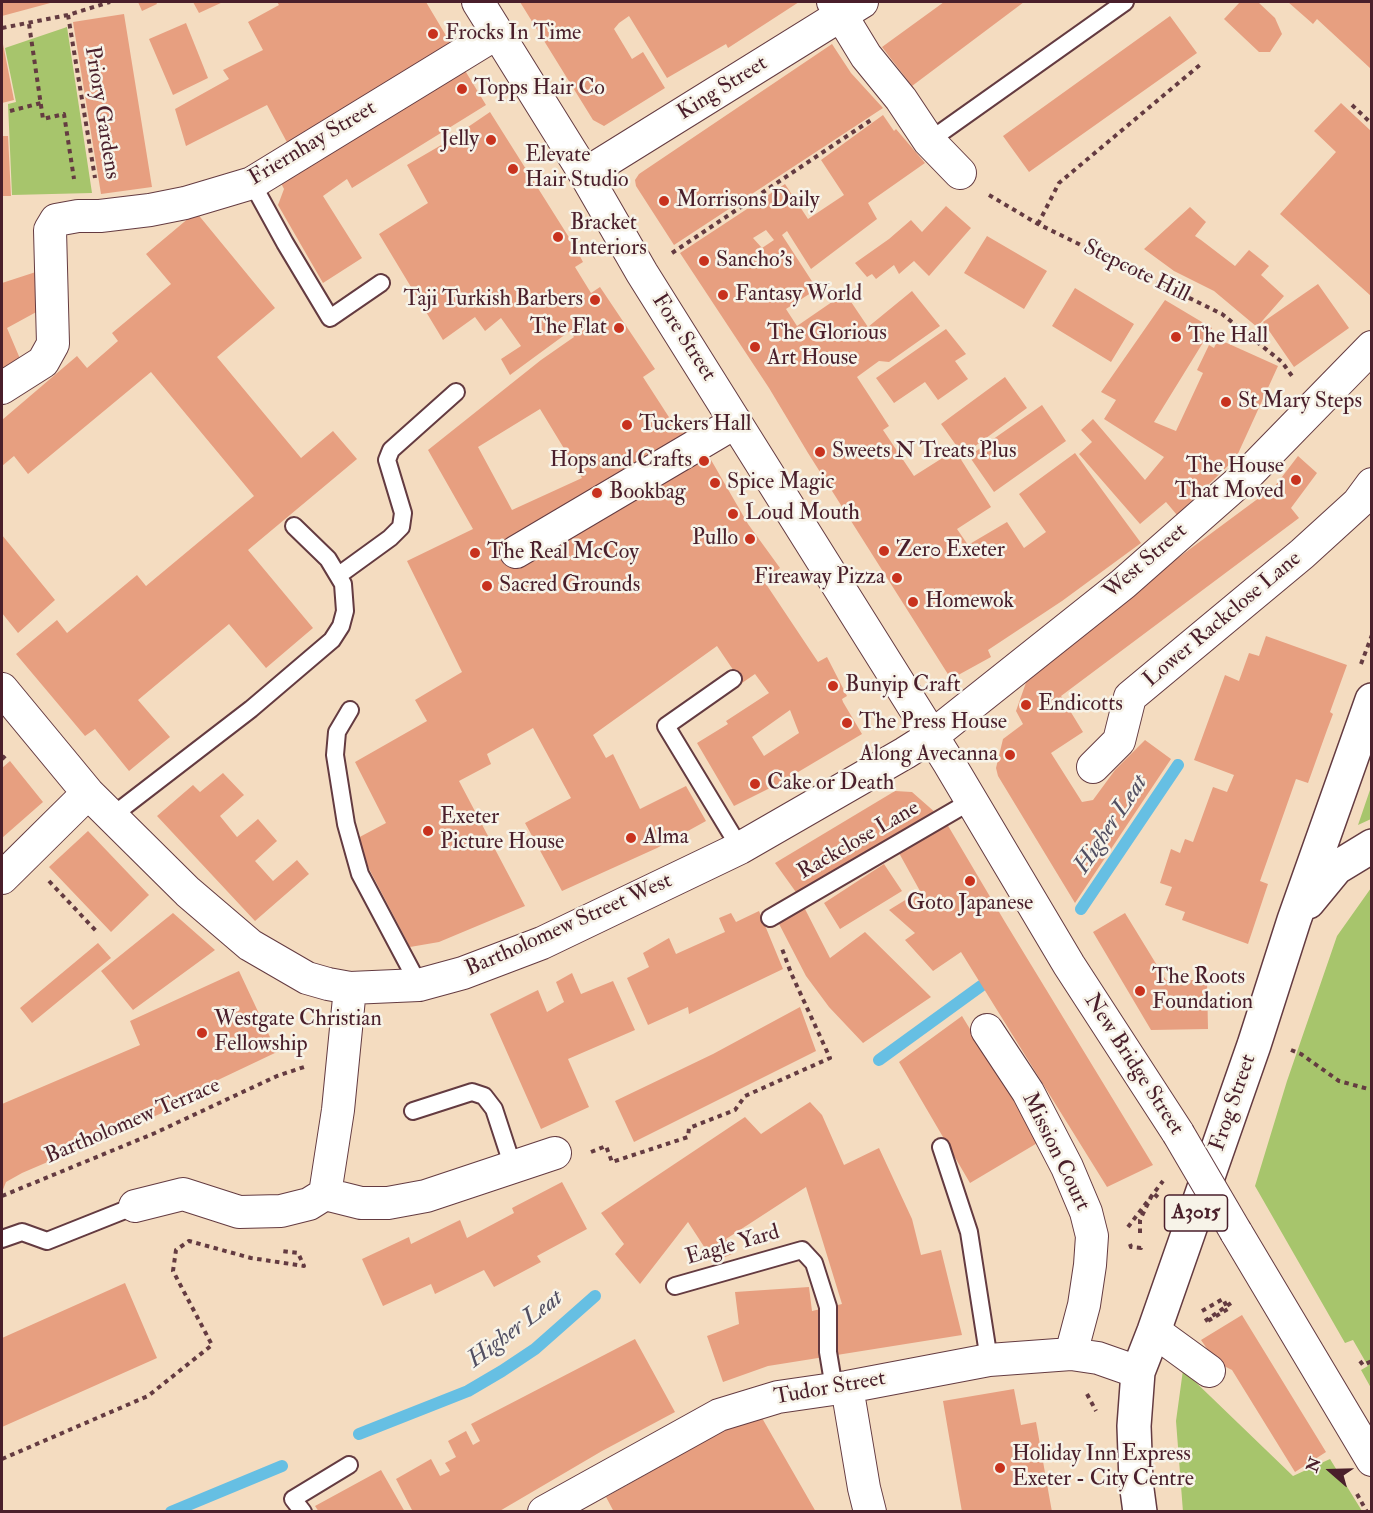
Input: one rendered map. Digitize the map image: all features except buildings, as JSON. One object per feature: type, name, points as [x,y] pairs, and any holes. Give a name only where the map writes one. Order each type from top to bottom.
[{"type":"main road","name":"Frog Street","points":[[1140,1512],[1136,1482],[1134,1426],[1138,1372],[1155,1331],[1371,700]]},
{"type":"main road","points":[[1294,920],[1336,868],[1371,846]]},
{"type":"street","name":"Fore Street","points":[[478,2],[585,174],[642,273],[949,764]]},
{"type":"street","points":[[845,6],[866,56],[901,99],[929,141],[972,182]]},
{"type":"street","name":"King Street","points":[[585,174],[845,6]]},
{"type":"street","name":"Friernhay Street","points":[[2,388],[43,362],[53,344],[50,230],[56,220],[186,203],[252,183],[497,33]]},
{"type":"street","name":"West Street","points":[[932,736],[1123,584],[1249,473],[1371,347]]},
{"type":"street","points":[[516,552],[736,422]]},
{"type":"street","name":"Lower Rackclose Lane","points":[[1093,767],[1119,741],[1130,697],[1302,554],[1358,503],[1371,484]]},
{"type":"street","name":"Bartholomew Street West","points":[[2,689],[88,793],[188,892],[250,945],[307,978],[350,988],[419,985],[463,974],[542,943],[740,849],[932,736]]},
{"type":"street","name":"New Bridge Street","points":[[949,764],[1069,965],[1178,1133],[1371,1459]]},
{"type":"street","points":[[2,878],[88,793]]},
{"type":"street","points":[[325,1194],[338,1110],[350,988]]},
{"type":"street","name":"Mission Court","points":[[987,1030],[1028,1092],[1067,1167],[1086,1212],[1092,1236],[1090,1265],[1084,1305],[1071,1354]]},
{"type":"street","points":[[135,1206],[183,1194],[239,1212],[281,1211],[309,1204],[325,1194],[361,1203],[388,1203],[426,1196],[555,1153]]},
{"type":"street","points":[[1155,1331],[1209,1371]]},
{"type":"street","name":"Tudor Street","points":[[544,1512],[719,1416],[777,1396],[841,1388],[988,1360],[1071,1354],[1098,1358],[1138,1372]]},
{"type":"street","points":[[841,1388],[870,1512]]},
{"type":"lane","points":[[929,141],[1125,2]]},
{"type":"lane","points":[[252,183],[330,318],[381,283]]},
{"type":"lane","points":[[339,575],[390,538],[401,527],[402,513],[387,460],[391,450],[456,392]]},
{"type":"lane","points":[[112,816],[251,709],[333,640],[341,626],[345,611],[343,584],[328,559],[294,526]]},
{"type":"lane","points":[[733,679],[666,726],[740,849]]},
{"type":"lane","points":[[350,710],[337,732],[335,755],[346,824],[360,874],[419,985]]},
{"type":"lane","name":"Rackclose Lane","points":[[770,918],[971,801]]},
{"type":"lane","points":[[413,1111],[472,1092],[484,1096],[494,1109],[513,1167]]},
{"type":"lane","points":[[941,1147],[969,1232],[988,1360]]},
{"type":"lane","points":[[2,1239],[22,1232],[47,1241],[135,1206]]},
{"type":"lane","name":"Eagle Yard","points":[[675,1286],[802,1250],[814,1263],[828,1307],[828,1352],[841,1388]]},
{"type":"lane","points":[[303,1512],[294,1499],[349,1465]]},
{"type":"path","points":[[2,28],[68,15],[110,2]]},
{"type":"path","name":"Priory Gardens","points":[[68,15],[89,216]]},
{"type":"path","points":[[29,24],[43,119],[64,114],[89,216]]},
{"type":"path","points":[[1038,224],[1059,183],[1201,64]]},
{"type":"path","points":[[642,273],[816,159],[901,99]]},
{"type":"path","points":[[10,111],[40,103]]},
{"type":"path","points":[[1352,105],[1371,124]]},
{"type":"path","name":"Stepcote Hill","points":[[972,182],[1038,224],[1222,314],[1282,362]]},
{"type":"path","points":[[24,854],[98,933]]},
{"type":"path","points":[[606,1146],[612,1162],[688,1137],[689,1128],[735,1110],[744,1096],[830,1058],[791,973]]},
{"type":"path","points":[[1290,1050],[1301,1054],[1338,1081],[1371,1090]]},
{"type":"path","name":"Bartholomew Terrace","points":[[2,1196],[155,1133],[277,1076]]},
{"type":"path","points":[[1124,1233],[1166,1177]]},
{"type":"path","points":[[1140,1233],[1140,1220],[1153,1193],[1162,1201],[1158,1210]]},
{"type":"path","points":[[1128,1240],[1131,1247],[1141,1248],[1145,1238]]},
{"type":"path","points":[[2,1459],[148,1396],[212,1345],[173,1271],[176,1250],[189,1241],[251,1258],[304,1266],[298,1253]]},
{"type":"path","points":[[1205,1323],[1228,1309],[1223,1299],[1200,1313],[1204,1321],[1223,1308],[1233,1302],[1239,1297]]},
{"type":"path","points":[[1363,1365],[1371,1361]]},
{"type":"green space","points":[[67,27],[92,193],[12,195],[8,104],[16,102],[5,48]]},
{"type":"green space","points":[[1371,787],[1371,819],[1358,825]]},
{"type":"green space","points":[[1371,888],[1371,1388],[1361,1370],[1368,1366],[1353,1340],[1345,1343],[1255,1186],[1287,1081],[1337,936]]},
{"type":"green space","points":[[1183,1370],[1293,1476],[1330,1459],[1362,1511],[1183,1512],[1176,1421]]},
{"type":"waterway","name":"Higher Leat","points":[[1081,909],[1178,765]]},
{"type":"waterway","name":"Higher Leat","points":[[879,1060],[981,986]]},
{"type":"waterway","name":"Higher Leat","points":[[359,1434],[468,1391],[535,1349],[595,1296]]},
{"type":"waterway","name":"Higher Leat","points":[[171,1512],[282,1466]]},
{"type":"place","name":"Frocks In Time","points":[[433,34]]},
{"type":"place","name":"Topps Hair Co","points":[[462,89]]},
{"type":"place","name":"Jelly","points":[[491,140]]},
{"type":"place","name":"Elevate Hair Studio","points":[[513,169]]},
{"type":"place","name":"Morrisons Daily","points":[[664,201]]},
{"type":"place","name":"Bracket Interiors","points":[[558,237]]},
{"type":"place","name":"Sancho's","points":[[704,261]]},
{"type":"place","name":"Fantasy World","points":[[723,295]]},
{"type":"place","name":"Taji Turkish Barbers","points":[[595,300]]},
{"type":"place","name":"The Flat","points":[[619,328]]},
{"type":"place","name":"The Hall","points":[[1176,337]]},
{"type":"place","name":"The Glorious Art House","points":[[755,347]]},
{"type":"place","name":"St Mary Steps","points":[[1226,402]]},
{"type":"place","name":"Tuckers Hall","points":[[627,425]]},
{"type":"place","name":"Sweets N Treats Plus","points":[[820,452]]},
{"type":"place","name":"Hops and Crafts","points":[[704,461]]},
{"type":"place","name":"The House That Moved","points":[[1296,480]]},
{"type":"place","name":"Spice Magic","points":[[715,483]]},
{"type":"place","name":"Bookbag","points":[[597,493]]},
{"type":"place","name":"Loud Mouth","points":[[733,514]]},
{"type":"place","name":"Pullo","points":[[750,539]]},
{"type":"place","name":"Zer0 Exeter","points":[[884,551]]},
{"type":"place","name":"The Real McCoy","points":[[475,553]]},
{"type":"place","name":"Fireaway Pizza","points":[[897,578]]},
{"type":"place","name":"Sacred Grounds","points":[[487,586]]},
{"type":"place","name":"Homewok","points":[[913,602]]},
{"type":"place","name":"Bunyip Craft","points":[[833,686]]},
{"type":"place","name":"Endicotts","points":[[1026,705]]},
{"type":"place","name":"The Press House","points":[[847,723]]},
{"type":"place","name":"Along Avecanna","points":[[1010,755]]},
{"type":"place","name":"Cake or Death","points":[[755,784]]},
{"type":"place","name":"Exeter Picture House","points":[[428,831]]},
{"type":"place","name":"Alma","points":[[631,838]]},
{"type":"place","name":"Goto Japanese","points":[[970,881]]},
{"type":"place","name":"The Roots Foundation","points":[[1140,991]]},
{"type":"place","name":"Westgate Christian Fellowship","points":[[202,1033]]},
{"type":"place","name":"Holiday Inn Express Exeter - City Centre","points":[[1000,1468]]}]
